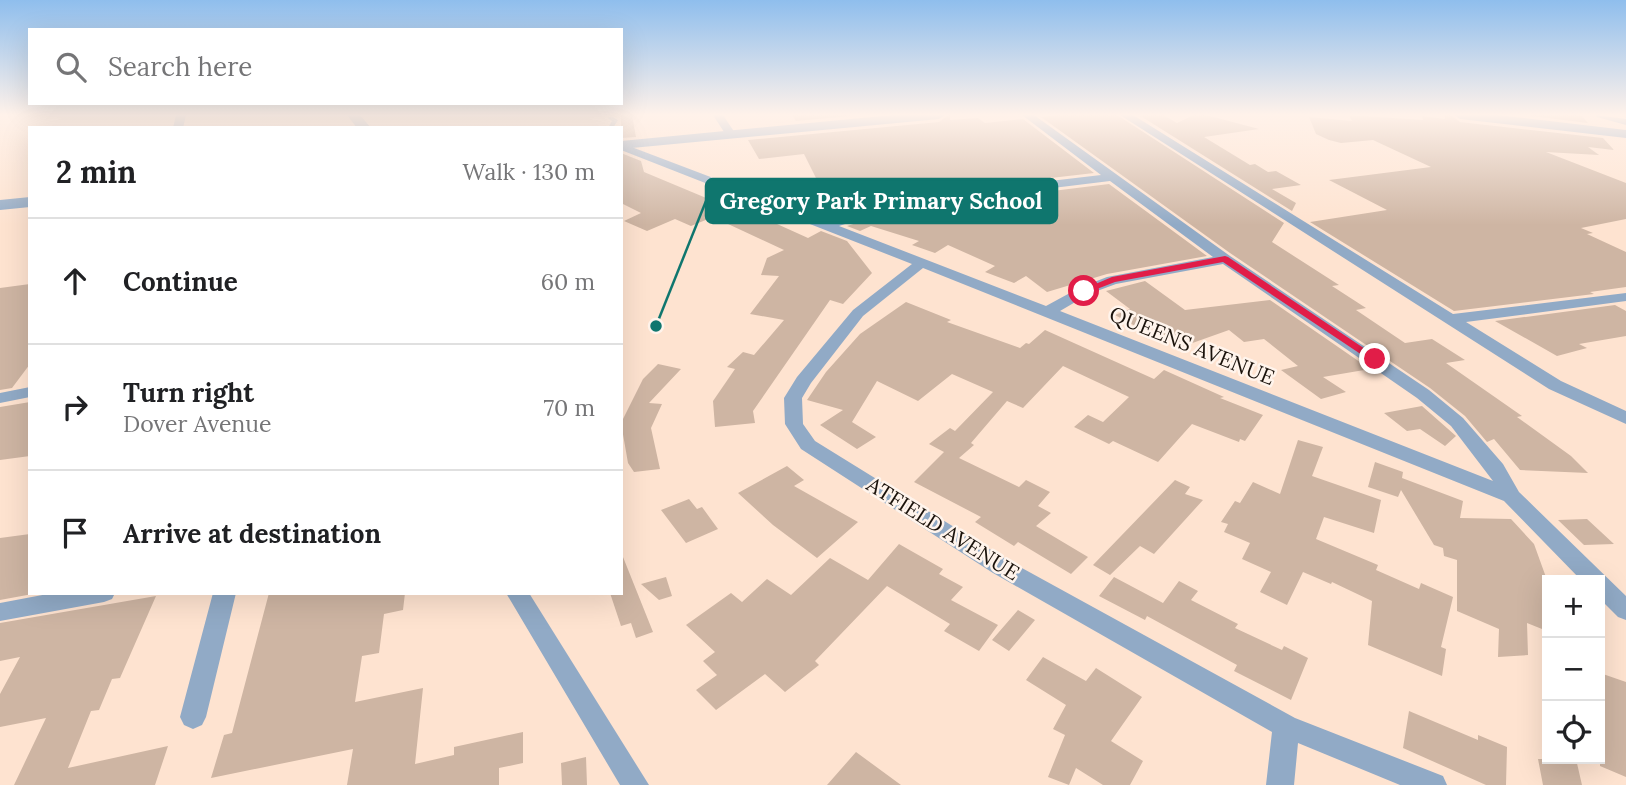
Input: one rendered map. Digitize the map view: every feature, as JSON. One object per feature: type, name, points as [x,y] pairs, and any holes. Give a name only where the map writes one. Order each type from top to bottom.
[{"type":"street","name":"QUEENS AVENUE","points":[[638,152],[920,264],[1049,311],[1511,496]]},
{"type":"street","points":[[1076,152],[1225,259],[1423,394],[1457,422],[1496,469],[1511,496],[1590,575]]},
{"type":"street","points":[[1184,152],[1555,385],[1626,418]]},
{"type":"street","points":[[828,226],[895,203],[1110,177]]},
{"type":"street","points":[[0,205],[28,202]]},
{"type":"street","points":[[1049,311],[1084,291],[1112,280],[1225,259]]},
{"type":"street","name":"ATFIELD AVENUE","points":[[920,264],[858,313],[793,398],[794,424],[808,444],[1001,567],[1286,726],[1433,785]]},
{"type":"street","points":[[1453,319],[1626,297]]},
{"type":"street","points":[[0,398],[28,392]]},
{"type":"street","points":[[1605,590],[1626,611]]},
{"type":"street","points":[[0,612],[93,595]]},
{"type":"street","points":[[194,717],[224,595]]},
{"type":"street","points":[[518,595],[635,785]]},
{"type":"street","points":[[1280,785],[1286,726]]},
{"type":"building","points":[[755,152],[1066,152],[1094,173],[895,196],[836,215],[801,194],[821,188],[804,154],[759,159]]},
{"type":"building","points":[[1089,152],[1174,152],[1284,223],[1272,242],[1339,285],[1332,286],[1366,308],[1356,310],[1405,343],[1432,339],[1465,360],[1446,363],[1522,416],[1517,417],[1571,456],[1588,473],[1520,470],[1494,439],[1487,442],[1465,416],[1430,388],[1230,253]]},
{"type":"building","points":[[1197,152],[1228,152],[1250,165],[1255,164],[1268,172],[1276,171],[1301,185],[1272,189],[1296,203],[1292,211]]},
{"type":"building","points":[[1398,152],[1594,152],[1599,155],[1546,152],[1626,183],[1626,219],[1581,228],[1593,233],[1587,234],[1626,252],[1626,287],[1590,292],[1594,294],[1454,311],[1310,222],[1387,210],[1329,180],[1431,167]]},
{"type":"building","points":[[623,154],[641,161],[644,172],[723,205],[735,200],[774,215],[766,219],[808,238],[821,231],[847,241],[872,273],[843,304],[830,300],[753,411],[755,423],[715,427],[713,401],[735,369],[727,367],[743,352],[754,355],[784,320],[750,314],[779,276],[761,275],[767,258],[784,250],[713,217],[691,226],[675,219],[647,231],[624,221],[641,213],[623,204]]},
{"type":"building","points":[[1109,184],[1207,256],[1107,274],[1047,292],[1026,276],[1014,283],[985,272],[995,266],[948,245],[935,253],[912,245],[919,241],[871,226],[860,231],[847,226],[898,210]]},
{"type":"building","points":[[1145,281],[1185,310],[1270,300],[1370,369],[1323,377],[1346,392],[1321,399],[1281,370],[1298,366],[1264,339],[1244,342],[1229,330],[1184,346],[1151,327],[1137,327],[1115,315],[1130,309],[1106,291]]},
{"type":"building","points":[[28,284],[28,367],[12,388],[0,390],[0,288]]},
{"type":"building","points":[[906,302],[951,320],[947,322],[1020,348],[1045,330],[1154,379],[1164,370],[1224,397],[1220,398],[1263,415],[1245,441],[1240,439],[1239,442],[1192,424],[1158,462],[1113,441],[1109,444],[1074,427],[1088,415],[1103,422],[1129,397],[1063,366],[1023,408],[1007,401],[971,443],[974,445],[959,458],[1019,487],[1026,480],[1050,492],[1038,506],[1051,513],[1036,526],[1088,557],[1071,574],[1018,542],[1014,546],[975,522],[981,517],[914,482],[944,452],[929,444],[950,428],[955,431],[993,392],[952,374],[918,401],[877,381],[852,422],[876,437],[857,449],[820,425],[843,410],[807,400],[826,372],[860,334]]},
{"type":"building","points":[[1615,305],[1626,311],[1626,336],[1579,344],[1587,348],[1557,356],[1495,321]]},
{"type":"building","points":[[658,364],[681,369],[649,403],[662,404],[651,428],[660,469],[634,472],[628,463],[623,419],[643,379]]},
{"type":"building","points":[[28,402],[28,456],[0,460],[0,407]]},
{"type":"building","points":[[1422,406],[1456,436],[1445,446],[1420,429],[1407,431],[1384,413]]},
{"type":"building","points":[[1298,440],[1323,447],[1312,476],[1381,500],[1374,533],[1324,517],[1316,539],[1378,565],[1376,570],[1419,589],[1421,583],[1453,597],[1441,647],[1446,649],[1442,676],[1368,645],[1372,601],[1332,582],[1331,584],[1303,572],[1287,605],[1260,592],[1271,572],[1242,559],[1250,543],[1224,532],[1228,524],[1221,522],[1235,501],[1240,503],[1253,482],[1280,494]]},
{"type":"building","points":[[1375,462],[1403,472],[1402,478],[1463,501],[1460,518],[1511,519],[1534,544],[1545,575],[1542,575],[1542,629],[1527,623],[1528,655],[1498,657],[1499,629],[1457,611],[1457,560],[1444,556],[1443,548],[1434,545],[1401,490],[1398,497],[1368,487]]},
{"type":"building","points":[[787,466],[804,480],[794,486],[858,522],[817,558],[773,525],[738,493]]},
{"type":"building","points":[[1175,480],[1190,487],[1185,494],[1203,500],[1154,554],[1140,546],[1110,575],[1093,565]]},
{"type":"building","points":[[689,499],[697,509],[702,507],[718,529],[686,543],[661,510]]},
{"type":"building","points":[[1587,519],[1614,544],[1584,545],[1558,520]]},
{"type":"building","points":[[28,534],[28,595],[0,600],[0,538]]},
{"type":"building","points":[[899,544],[943,569],[939,574],[963,587],[951,600],[998,625],[979,651],[944,631],[950,624],[887,586],[815,661],[819,665],[785,692],[765,674],[716,710],[696,690],[717,675],[703,661],[715,652],[686,625],[731,593],[742,602],[767,579],[791,595],[830,558],[868,580]]},
{"type":"building","points":[[623,557],[653,632],[636,638],[631,623],[621,626],[611,595],[623,595]]},
{"type":"building","points":[[666,577],[672,596],[659,600],[641,584]]},
{"type":"building","points":[[1114,577],[1163,603],[1179,581],[1198,591],[1191,600],[1238,624],[1235,628],[1282,650],[1284,646],[1308,658],[1291,700],[1234,671],[1237,665],[1147,616],[1145,620],[1099,596]]},
{"type":"building","points":[[268,595],[405,595],[403,610],[384,614],[379,653],[362,656],[355,702],[423,688],[415,764],[454,755],[454,747],[523,732],[523,763],[499,768],[499,785],[347,785],[353,749],[211,778],[224,735],[232,733]]},
{"type":"building","points":[[156,596],[120,678],[112,679],[99,710],[91,711],[68,768],[168,746],[155,785],[14,785],[46,718],[0,727],[0,694],[20,657],[0,661],[0,623]]},
{"type":"building","points":[[1018,610],[1035,620],[1009,651],[992,640]]},
{"type":"building","points":[[1043,657],[1086,681],[1096,668],[1142,697],[1111,741],[1143,761],[1130,785],[1103,785],[1076,768],[1069,785],[1048,777],[1065,735],[1053,729],[1066,705],[1026,680]]},
{"type":"building","points":[[1605,675],[1626,682],[1626,777],[1600,766],[1605,764]]},
{"type":"building","points":[[1409,711],[1478,740],[1478,735],[1507,747],[1506,785],[1486,785],[1403,748]]},
{"type":"building","points":[[856,752],[901,785],[827,785]]},
{"type":"building","points":[[586,757],[587,785],[562,785],[561,763]]},
{"type":"building","points":[[1538,759],[1542,759],[1542,764],[1577,764],[1582,785],[1543,785]]},
{"type":"place","name":"Gregory Park Primary School","points":[[656,326]]},
{"type":"route","points":[[1084,291],[1112,280],[1225,259],[1375,359]]}]
